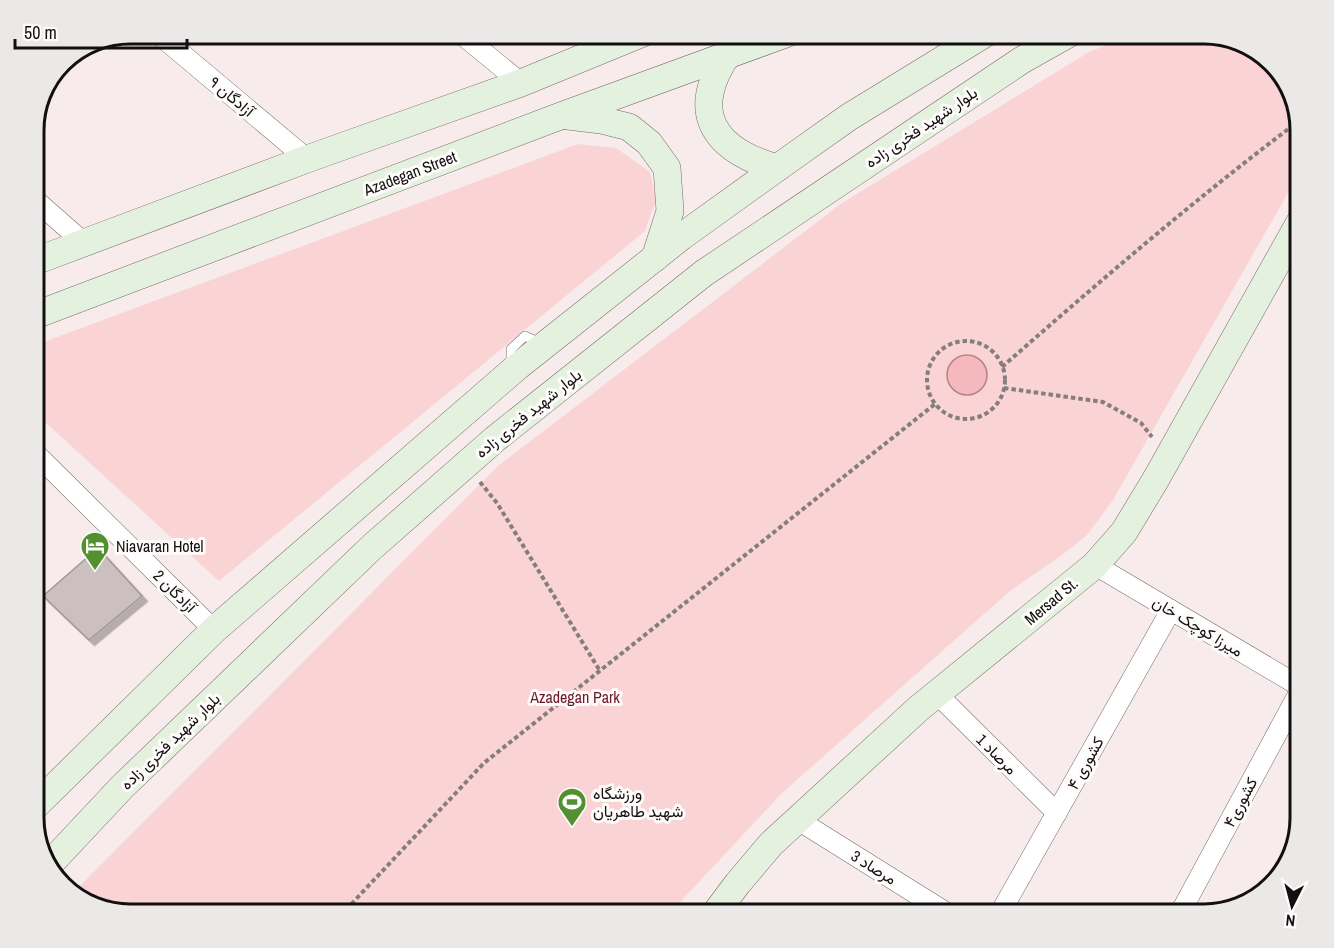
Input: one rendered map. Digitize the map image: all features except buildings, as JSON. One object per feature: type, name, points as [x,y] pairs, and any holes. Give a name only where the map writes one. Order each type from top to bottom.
[{"type":"main road","points":[[44,258],[307,159],[521,83],[616,44]]},
{"type":"main road","name":"Azadegan Street","points":[[44,312],[563,115],[758,44]]},
{"type":"main road","points":[[44,797],[214,630],[512,371],[655,258],[777,168],[849,117],[968,44]]},
{"type":"main road","name":"بلوار شهید فخری زاده","points":[[54,859],[122,787],[372,548],[495,438],[704,273],[1012,66],[1051,44]]},
{"type":"main road","points":[[727,55],[715,73],[710,88],[708,105],[710,121],[733,150],[753,161],[777,168]]},
{"type":"main road","points":[[563,115],[601,120],[628,127],[649,143],[667,168],[670,211],[655,258]]},
{"type":"main road","name":"Mersad St.","points":[[722,904],[771,844],[918,709],[1095,565],[1124,532],[1290,240]]},
{"type":"street","name":"آزادگان ۹","points":[[170,44],[307,159]]},
{"type":"street","points":[[473,44],[521,83]]},
{"type":"street","points":[[44,208],[83,242]]},
{"type":"street","name":"آزادگان 2","points":[[44,462],[214,630]]},
{"type":"street","name":"میرزا کوچک خان","points":[[1095,565],[1290,681]]},
{"type":"street","name":"کشوری ۴","points":[[1005,904],[1171,610]]},
{"type":"street","name":"مرصاد 1","points":[[938,695],[1056,813]]},
{"type":"street","name":"کشوری۴","points":[[1185,904],[1290,708]]},
{"type":"street","name":"مرصاد 3","points":[[798,820],[932,904]]},
{"type":"path","points":[[1002,366],[1128,257],[1234,170],[1290,128]]},
{"type":"path","points":[[969,341],[989,349],[1002,366],[1005,377],[1004,388],[994,408],[974,418],[952,417],[935,404],[929,394],[928,372],[931,362],[947,346],[969,341]]},
{"type":"path","points":[[1004,388],[1103,402],[1141,423],[1168,458]]},
{"type":"path","points":[[351,904],[484,763],[935,404]]},
{"type":"path","points":[[465,464],[497,503],[600,671]]},
{"type":"green space","name":"Azadegan Park","points":[[1109,44],[1216,44],[1242,52],[1257,61],[1273,77],[1288,107],[1290,189],[1113,500],[1087,535],[1010,591],[782,793],[678,904],[130,904],[102,900],[78,888],[498,466],[842,203],[1089,52]]},
{"type":"green space","points":[[578,144],[616,148],[650,172],[656,200],[645,231],[219,581],[44,421],[44,342]]},
{"type":"shaded area","points":[[967,355],[981,361],[987,375],[981,389],[967,395],[953,389],[947,375],[953,361]]},
{"type":"place","name":"Niavaran Hotel","points":[[95,572]]},
{"type":"place","name":"ورزشگاه شهید طاهریان","points":[[572,828]]}]
